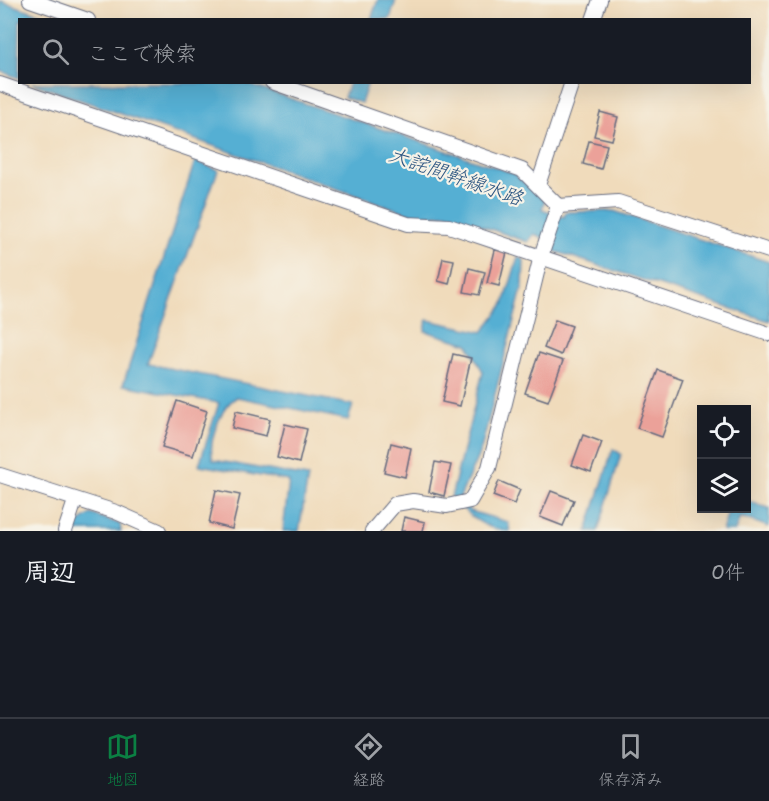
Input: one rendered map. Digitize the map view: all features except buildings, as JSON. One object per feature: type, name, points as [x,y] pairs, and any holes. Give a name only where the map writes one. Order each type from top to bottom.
[{"type":"street","points":[[30,0],[82,18]]},
{"type":"street","points":[[594,18],[600,0]]},
{"type":"street","points":[[0,84],[408,225],[448,226],[543,250],[769,334]]},
{"type":"street","points":[[278,84],[522,170],[558,206]]},
{"type":"street","points":[[538,185],[571,84]]},
{"type":"street","points":[[558,206],[618,202],[769,251]]},
{"type":"street","points":[[372,531],[395,504],[413,501],[447,506],[470,501],[489,468],[543,250],[558,206]]},
{"type":"street","points":[[0,475],[75,501],[116,512],[159,531]]},
{"type":"street","points":[[65,531],[75,501]]},
{"type":"water","points":[[378,0],[396,0],[390,18],[371,18]]},
{"type":"water","points":[[0,1],[53,18],[18,18],[18,78],[0,71]]},
{"type":"water","name":"大詫間幹線水路","points":[[35,84],[247,84],[513,173],[545,200],[542,209],[564,217],[566,212],[614,211],[769,262],[769,321],[554,251],[555,243],[534,234],[528,242],[447,214],[416,216]]},
{"type":"water","points":[[349,84],[368,84],[361,103],[344,97]]},
{"type":"water","points":[[195,161],[218,170],[148,364],[353,405],[348,420],[237,397],[226,408],[217,425],[212,444],[213,460],[308,477],[299,531],[283,531],[289,481],[199,465],[219,403],[123,385]]},
{"type":"water","points":[[518,257],[524,260],[523,285],[481,449],[460,497],[470,511],[508,522],[510,531],[485,525],[470,515],[451,497],[483,372],[468,344],[425,331],[427,320],[483,332],[504,304]]},
{"type":"water","points":[[613,449],[621,454],[598,531],[587,531]]},
{"type":"water","points":[[751,502],[769,508],[769,527],[740,517],[735,531],[722,531],[728,513],[751,513]]},
{"type":"water","points":[[91,514],[120,524],[121,531],[74,531],[75,525]]}]
